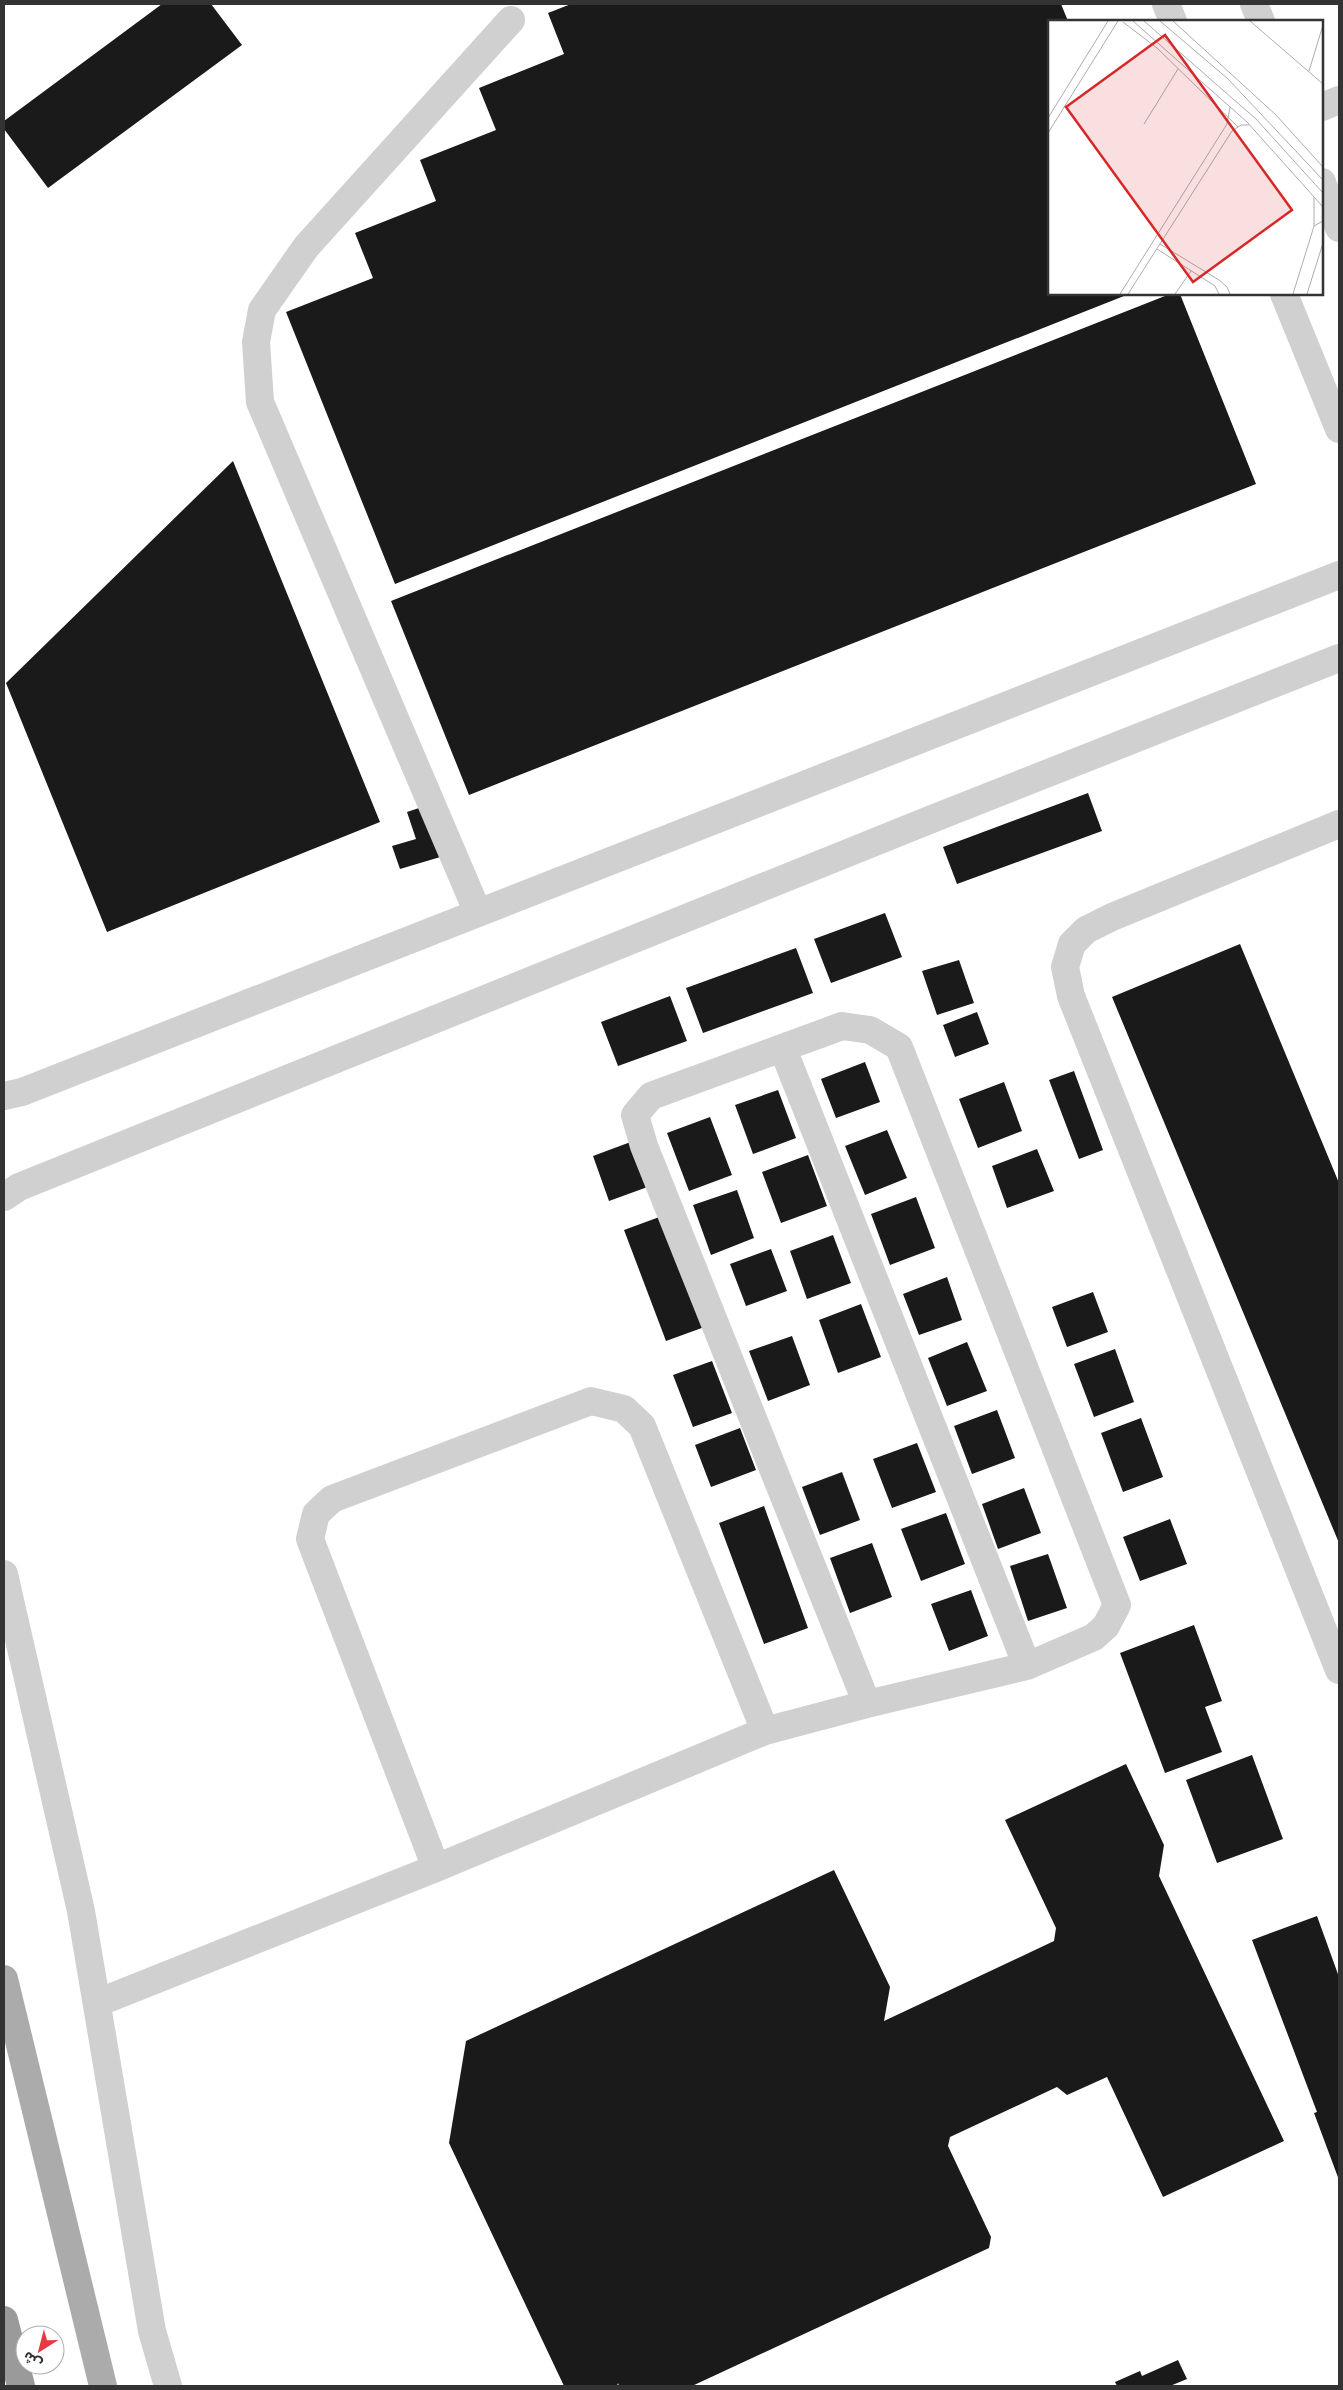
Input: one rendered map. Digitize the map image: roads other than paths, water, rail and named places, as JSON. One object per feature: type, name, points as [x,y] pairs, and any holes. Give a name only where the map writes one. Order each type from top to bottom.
[{"type":"highway","points":[[4,2320],[21,2386]]},
{"type":"main road","points":[[4,1979],[103,2386]]},
{"type":"street","points":[[1166,4],[1173,20]]},
{"type":"street","points":[[1254,4],[1260,20]]},
{"type":"street","points":[[478,913],[260,402],[256,342],[262,310],[306,246],[511,20]]},
{"type":"street","points":[[1323,107],[1339,100]]},
{"type":"street","points":[[1323,185],[1339,228]]},
{"type":"street","points":[[1284,295],[1339,429]]},
{"type":"street","points":[[4,1096],[22,1092],[1339,575]]},
{"type":"street","points":[[4,1197],[19,1187],[748,893],[1339,658]]},
{"type":"street","points":[[1339,824],[1112,917],[1086,930],[1072,944],[1064,968],[1071,996],[1339,1670]]},
{"type":"street","points":[[97,2003],[436,1868],[765,1731],[867,1704],[1027,1666],[1094,1637],[1106,1626],[1118,1605],[899,1047],[870,1030],[842,1026],[651,1096],[635,1115],[644,1146],[867,1704]]},
{"type":"street","points":[[783,1049],[1027,1666]]},
{"type":"street","points":[[436,1868],[310,1539],[316,1514],[332,1499],[591,1401],[624,1409],[642,1426],[765,1731]]},
{"type":"street","points":[[4,1574],[81,1911],[152,2331],[168,2386]]}]
